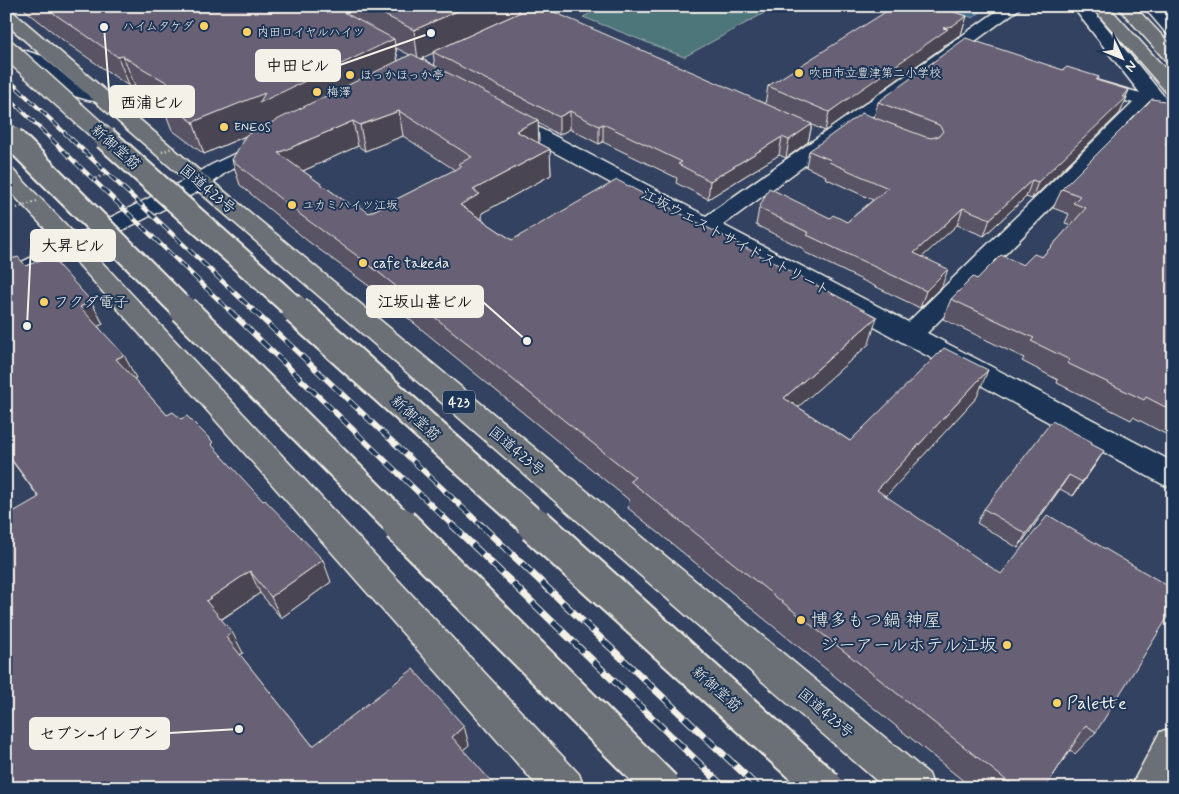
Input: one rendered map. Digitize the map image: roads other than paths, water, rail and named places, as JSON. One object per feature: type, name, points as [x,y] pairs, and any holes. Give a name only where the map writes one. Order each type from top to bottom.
[{"type":"main road","points":[[1100,6],[1173,88]]},
{"type":"main road","points":[[1125,6],[1173,58]]},
{"type":"main road","name":"国道423号","points":[[6,15],[199,182],[914,788]]},
{"type":"main road","name":"新御堂筋","points":[[15,51],[826,788]]},
{"type":"main road","points":[[6,132],[663,788]]},
{"type":"main road","points":[[6,174],[88,260],[565,788]]},
{"type":"main road","points":[[1148,788],[1173,745]]},
{"type":"street","points":[[1080,6],[1156,101],[1173,118]]},
{"type":"street","points":[[1151,6],[1173,12]]},
{"type":"street","points":[[1151,6],[1173,30]]},
{"type":"street","points":[[706,226],[827,141],[865,123],[973,46],[1010,7]]},
{"type":"street","points":[[501,30],[542,12]]},
{"type":"street","points":[[15,51],[32,56],[66,87],[82,93],[100,96]]},
{"type":"street","points":[[1075,79],[1130,98],[1156,101]]},
{"type":"street","points":[[910,335],[1140,107],[1156,101]]},
{"type":"street","name":"江坂ウエストサイドストリート","points":[[483,106],[1173,476]]},
{"type":"street","points":[[809,133],[827,141]]},
{"type":"street","points":[[6,280],[74,247],[199,182],[218,169],[280,138]]},
{"type":"water","points":[[937,6],[980,6],[986,8],[973,18]]},
{"type":"railway","points":[[6,77],[71,139]]},
{"type":"railway","points":[[6,95],[51,139]]},
{"type":"railway","points":[[50,138],[230,311]]},
{"type":"railway","points":[[70,138],[254,311]]},
{"type":"railway","points":[[229,310],[453,526]]},
{"type":"railway","points":[[253,310],[482,526]]},
{"type":"railway","points":[[452,525],[725,788]]},
{"type":"railway","points":[[481,525],[759,788]]},
{"type":"place","name":"ハイムタケダ","points":[[204,26]]},
{"type":"place","name":"西浦ビル","points":[[104,27]]},
{"type":"place","name":"内田ロイヤルハイツ","points":[[247,32]]},
{"type":"place","name":"中田ビル","points":[[431,33]]},
{"type":"place","name":"吹田市立豊津第二小学校","points":[[799,73]]},
{"type":"place","name":"ほっかほっか亭","points":[[350,75]]},
{"type":"place","name":"梅澤","points":[[317,92]]},
{"type":"place","name":"ENEOS","points":[[224,127]]},
{"type":"place","name":"ユカミハイツ江坂","points":[[292,205]]},
{"type":"place","name":"cafe takeda","points":[[363,263]]},
{"type":"place","name":"フクダ電子","points":[[44,302]]},
{"type":"place","name":"大昇ビル","points":[[27,326]]},
{"type":"place","name":"江坂山甚ビル","points":[[527,341]]},
{"type":"place","name":"博多もつ鍋 神屋","points":[[801,620]]},
{"type":"place","name":"ジーアールホテル江坂","points":[[1007,645]]},
{"type":"place","name":"Palette","points":[[1057,703]]},
{"type":"place","name":"セブン-イレブン","points":[[239,729]]}]
